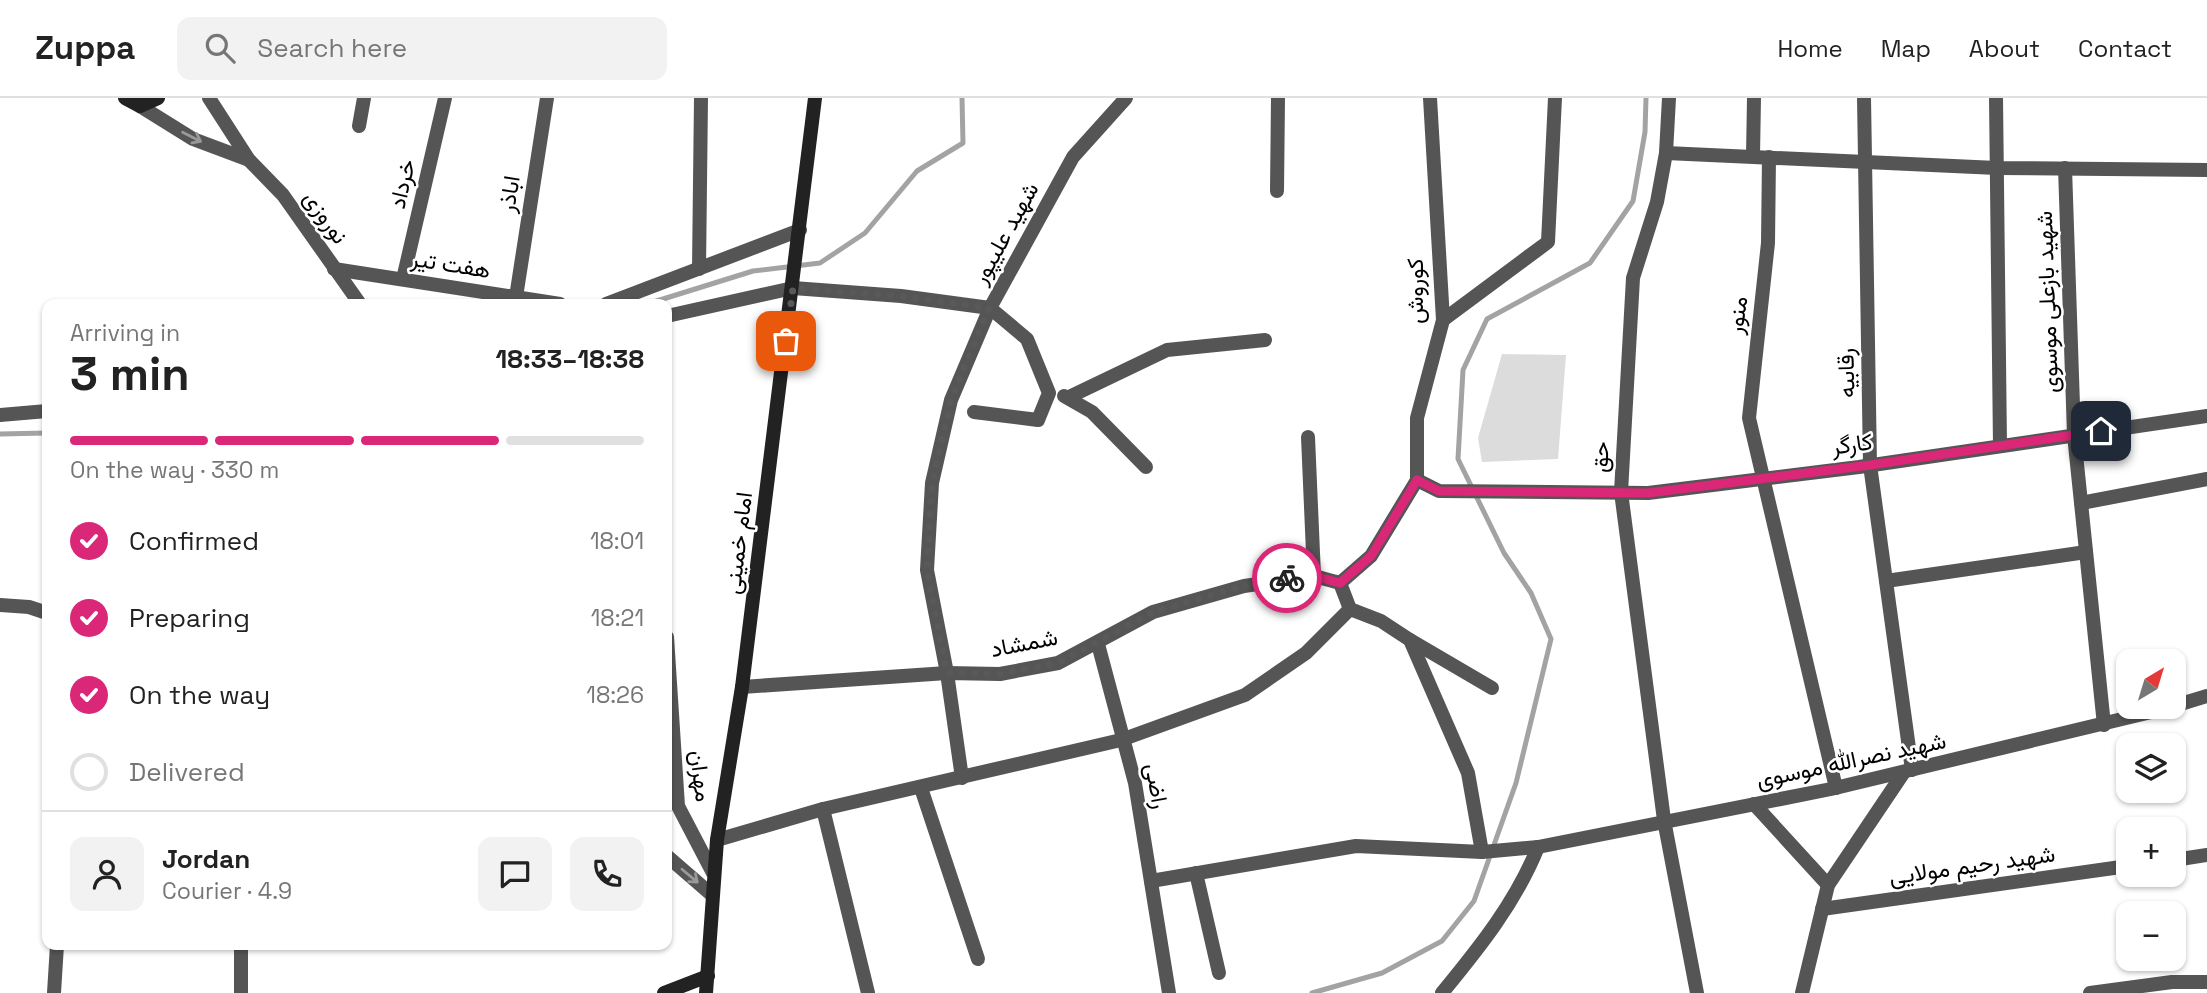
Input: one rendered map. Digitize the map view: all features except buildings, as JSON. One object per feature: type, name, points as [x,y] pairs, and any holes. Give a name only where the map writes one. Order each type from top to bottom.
[{"type":"main road","points":[[125,98],[140,106],[158,98]]},
{"type":"main road","name":"امام خمینی","points":[[706,993],[717,840],[742,687],[815,98]]},
{"type":"main road","points":[[664,993],[708,976]]},
{"type":"street","points":[[209,98],[249,160]]},
{"type":"street","points":[[359,126],[364,98]]},
{"type":"street","name":"خرداد","points":[[403,279],[445,98]]},
{"type":"street","name":"اباذر","points":[[516,298],[547,98]]},
{"type":"street","points":[[699,269],[701,98]]},
{"type":"street","name":"شهید علیپور","points":[[962,778],[947,673],[927,570],[932,483],[951,400],[989,308],[1073,157],[1126,98]]},
{"type":"street","points":[[1277,191],[1278,98]]},
{"type":"street","name":"کوروش","points":[[1417,480],[1417,418],[1443,320],[1430,98]]},
{"type":"street","points":[[1443,320],[1548,242],[1555,98]]},
{"type":"street","name":"حق","points":[[1669,98],[1666,153],[1657,202],[1633,278],[1621,492],[1664,821],[1697,993]]},
{"type":"street","points":[[1753,156],[1754,98]]},
{"type":"street","name":"رقابیه","points":[[1864,98],[1870,465],[1908,771]]},
{"type":"street","points":[[1996,98],[2000,446]]},
{"type":"street","points":[[140,106],[193,139],[249,160]]},
{"type":"street","points":[[1666,153],[1997,168],[2207,170]]},
{"type":"street","name":"منور","points":[[1769,157],[1768,243],[1749,418],[1836,788]]},
{"type":"street","name":"نوروزی","points":[[249,160],[283,195],[356,299]]},
{"type":"street","name":"شهید بازعلی موسوی","points":[[2065,169],[2074,435],[2104,725]]},
{"type":"street","points":[[619,299],[800,230]]},
{"type":"street","name":"هفت تیر","points":[[334,269],[523,299]]},
{"type":"street","points":[[672,315],[794,284],[989,308],[1027,339],[1049,393],[1038,420],[974,412]]},
{"type":"street","points":[[1069,397],[1167,350],[1265,340]]},
{"type":"street","points":[[1049,393],[1069,397],[1092,412],[1146,467]]},
{"type":"street","points":[[0,415],[42,411]]},
{"type":"street","name":"کارگر","points":[[1417,480],[1439,491],[1648,493],[1870,465],[2207,416]]},
{"type":"street","points":[[1308,437],[1314,576]]},
{"type":"street","points":[[1417,480],[1371,556],[1340,583],[1350,609],[1381,621],[1492,688]]},
{"type":"street","points":[[2081,503],[2207,480]]},
{"type":"street","points":[[1886,581],[2086,552]]},
{"type":"street","name":"شمشاد","points":[[742,687],[947,673],[1000,674],[1058,663],[1098,644],[1153,612],[1244,586],[1314,576],[1340,583]]},
{"type":"street","points":[[0,605],[29,607],[42,611]]},
{"type":"street","points":[[1098,644],[1121,740],[1245,695],[1306,653],[1350,609]]},
{"type":"street","points":[[1151,881],[1356,846],[1482,852],[1468,773],[1410,640]]},
{"type":"street","name":"شهید نصرالله موسوی","points":[[2186,703],[2207,696]]},
{"type":"street","name":"مهران","points":[[672,714],[678,806],[713,873]]},
{"type":"street","name":"شهید نصرالله موسوی","points":[[1482,852],[1538,847],[1836,788],[2127,719]]},
{"type":"street","name":"راضی","points":[[717,840],[823,809],[1121,740],[1135,783],[1169,993]]},
{"type":"street","points":[[1802,993],[1828,885],[1908,771]]},
{"type":"street","points":[[921,788],[978,959]]},
{"type":"street","points":[[1754,804],[1828,885]]},
{"type":"street","points":[[823,809],[868,993]]},
{"type":"street","points":[[1442,993],[1481,945],[1526,878],[1538,847]]},
{"type":"street","points":[[2186,858],[2207,855]]},
{"type":"street","points":[[672,860],[712,895]]},
{"type":"street","name":"شهید رحیم مولایی","points":[[1822,909],[2116,868]]},
{"type":"street","points":[[1196,873],[1219,973]]},
{"type":"street","points":[[54,993],[57,950]]},
{"type":"street","points":[[241,950],[241,993]]},
{"type":"street","points":[[2090,993],[2172,982],[2207,982]]},
{"type":"shaded area","points":[[1502,354],[1566,355],[1558,459],[1482,462],[1478,438]]},
{"type":"waterway","points":[[663,299],[753,271],[820,263],[865,233],[917,171],[963,143],[962,98]]},
{"type":"waterway","points":[[1312,993],[1382,973],[1442,941],[1474,901],[1516,783],[1551,639],[1531,593],[1504,553],[1458,459],[1463,370],[1487,319],[1590,263],[1633,201],[1645,132],[1646,98]]},
{"type":"waterway","points":[[0,434],[42,433]]},
{"type":"way so far","points":[[786,341],[793,288],[901,296],[989,308],[951,400],[932,483],[927,570],[947,673],[1000,674],[1058,663],[1098,644],[1153,612],[1244,586],[1287,578]]},
{"type":"route","points":[[1287,578],[1314,576],[1340,583],[1371,556],[1417,480],[1439,491],[1648,493],[1870,465],[2101,431]]}]
